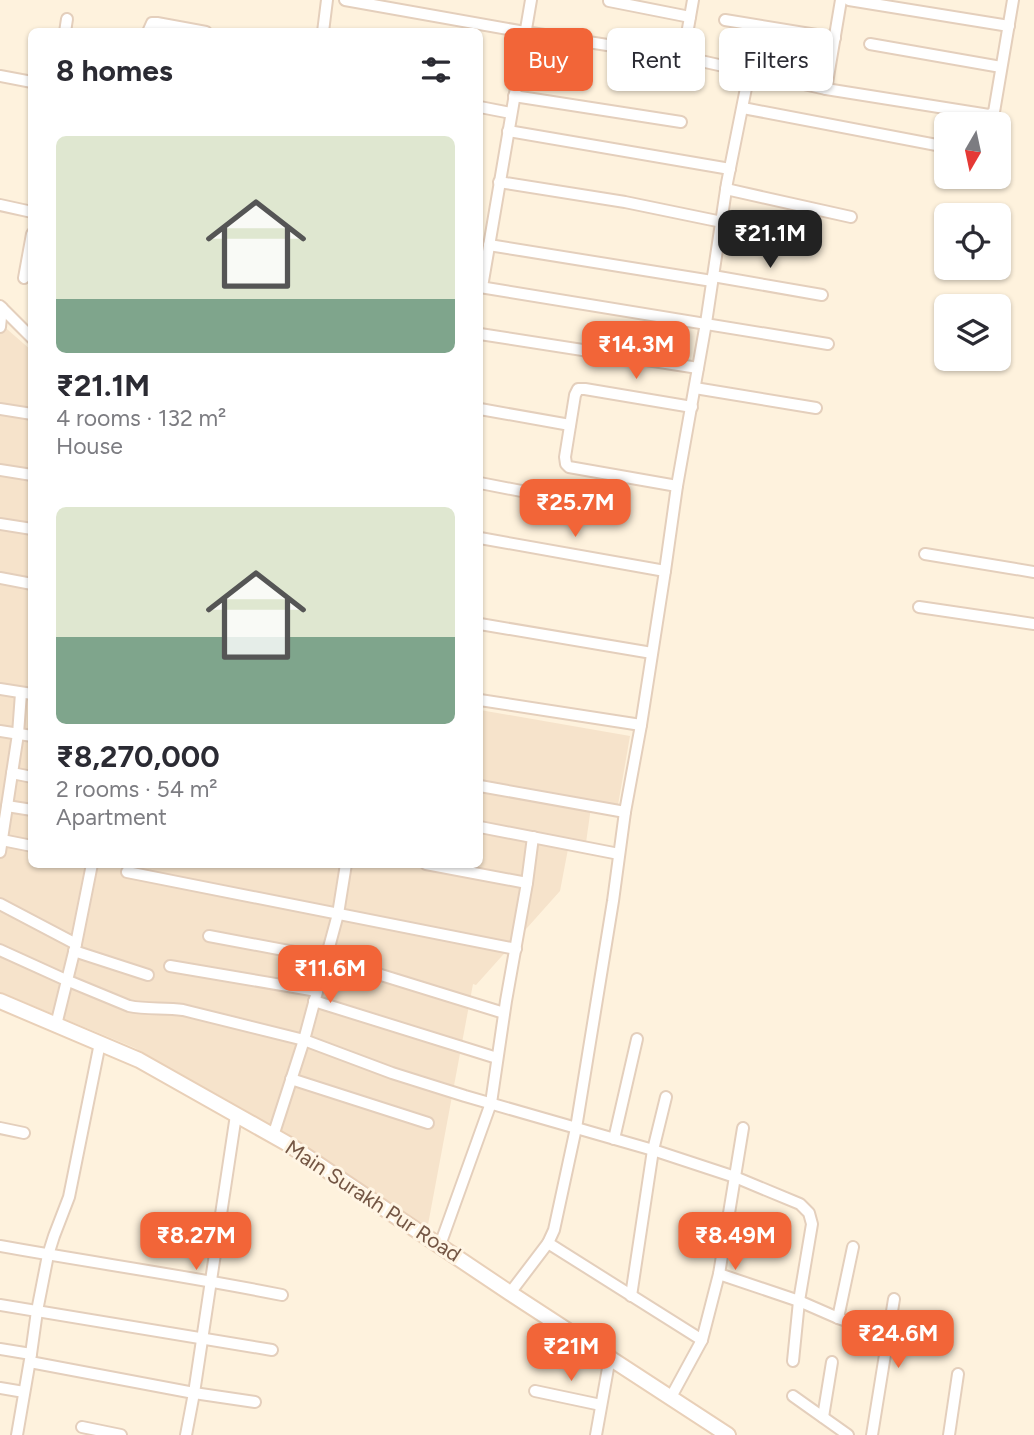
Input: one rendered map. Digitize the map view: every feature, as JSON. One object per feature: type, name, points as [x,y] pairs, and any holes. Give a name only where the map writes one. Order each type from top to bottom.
[{"type":"street","points":[[324,28],[327,0]]},
{"type":"street","points":[[345,0],[504,28]]},
{"type":"street","points":[[526,28],[531,0]]},
{"type":"street","points":[[688,28],[693,0]]},
{"type":"street","points":[[833,49],[841,0]]},
{"type":"street","points":[[849,0],[1009,26]]},
{"type":"street","points":[[833,90],[989,115],[994,112],[1013,0]]},
{"type":"street","points":[[609,1],[690,17]]},
{"type":"street","points":[[66,28],[67,19]]},
{"type":"street","points":[[725,20],[835,38]]},
{"type":"street","points":[[150,28],[152,23],[184,28]]},
{"type":"street","points":[[870,44],[1001,67]]},
{"type":"street","points":[[0,76],[28,81]]},
{"type":"street","points":[[483,276],[515,91]]},
{"type":"street","points":[[510,1293],[548,1243],[554,1230],[576,1128],[677,486],[726,189],[746,91]]},
{"type":"street","points":[[514,96],[681,122]]},
{"type":"street","points":[[483,108],[511,113]]},
{"type":"street","points":[[743,108],[934,145]]},
{"type":"street","points":[[508,131],[730,169]]},
{"type":"street","points":[[499,182],[625,202],[722,222]]},
{"type":"street","points":[[726,189],[851,217]]},
{"type":"street","points":[[0,205],[28,211]]},
{"type":"street","points":[[489,245],[822,295]]},
{"type":"street","points":[[24,278],[28,256]]},
{"type":"street","points":[[483,287],[828,344]]},
{"type":"street","points":[[0,327],[1,307]]},
{"type":"street","points":[[1,307],[28,334]]},
{"type":"street","points":[[483,334],[698,369]]},
{"type":"street","points":[[695,388],[816,408]]},
{"type":"street","points":[[677,486],[569,467],[565,457],[575,395],[579,389],[586,389],[692,407]]},
{"type":"street","points":[[0,409],[28,413]]},
{"type":"street","points":[[483,410],[570,425]]},
{"type":"street","points":[[0,470],[28,474]]},
{"type":"street","points":[[483,484],[537,494]]},
{"type":"street","points":[[0,524],[28,528]]},
{"type":"street","points":[[483,539],[665,571]]},
{"type":"street","points":[[925,554],[1034,572]]},
{"type":"street","points":[[0,578],[28,583]]},
{"type":"street","points":[[919,607],[1034,624]]},
{"type":"street","points":[[483,625],[652,653]]},
{"type":"street","points":[[0,689],[26,694],[12,774],[5,785],[7,806],[0,852]]},
{"type":"street","points":[[483,700],[641,726]]},
{"type":"street","points":[[0,731],[28,735]]},
{"type":"street","points":[[12,774],[28,776]]},
{"type":"street","points":[[483,787],[625,811]]},
{"type":"street","points":[[7,806],[28,809]]},
{"type":"street","points":[[483,828],[619,854]]},
{"type":"street","points":[[440,1245],[491,1103],[533,837]]},
{"type":"street","points":[[2,840],[28,845]]},
{"type":"street","points":[[56,1025],[91,868]]},
{"type":"street","points":[[273,1136],[316,996],[338,914],[345,868]]},
{"type":"street","points":[[447,868],[527,883]]},
{"type":"street","points":[[127,872],[516,949]]},
{"type":"street","points":[[0,904],[75,947],[148,975]]},
{"type":"street","points":[[209,936],[326,958],[504,1013]]},
{"type":"street","points":[[0,950],[129,1006],[183,1010],[304,1040],[392,1073],[735,1177],[800,1204],[809,1213],[813,1224],[799,1301],[793,1362]]},
{"type":"street","points":[[170,966],[316,996],[497,1058]]},
{"type":"street","name":"Main Surakh Pur Road","points":[[0,1001],[139,1060],[273,1136],[728,1435]]},
{"type":"street","points":[[614,1139],[637,1040]]},
{"type":"street","points":[[17,1435],[48,1255],[69,1197],[100,1043]]},
{"type":"street","points":[[291,1079],[428,1123]]},
{"type":"street","points":[[631,1296],[653,1150],[666,1097]]},
{"type":"street","points":[[186,1435],[236,1115]]},
{"type":"street","points":[[0,1128],[24,1133]]},
{"type":"street","points":[[671,1397],[702,1340],[719,1274],[743,1128]]},
{"type":"street","points":[[548,1243],[702,1340]]},
{"type":"street","points":[[0,1246],[160,1274],[211,1280],[282,1295]]},
{"type":"street","points":[[838,1318],[853,1247]]},
{"type":"street","points":[[719,1274],[888,1335]]},
{"type":"street","points":[[872,1435],[894,1299]]},
{"type":"street","points":[[0,1305],[272,1350]]},
{"type":"street","points":[[0,1349],[30,1358],[194,1393],[255,1402]]},
{"type":"street","points":[[596,1435],[610,1357]]},
{"type":"street","points":[[823,1417],[832,1362]]},
{"type":"street","points":[[949,1435],[958,1374]]},
{"type":"street","points":[[0,1388],[24,1392]]},
{"type":"street","points":[[535,1391],[601,1405]]},
{"type":"street","points":[[793,1396],[848,1435]]},
{"type":"street","points":[[82,1427],[121,1435]]},
{"type":"shaded area","points":[[0,323],[28,347],[28,868],[483,868],[483,711],[630,736],[617,811],[591,807],[585,850],[568,849],[560,891],[476,985],[473,984],[427,1230],[135,1048],[0,992]]}]
